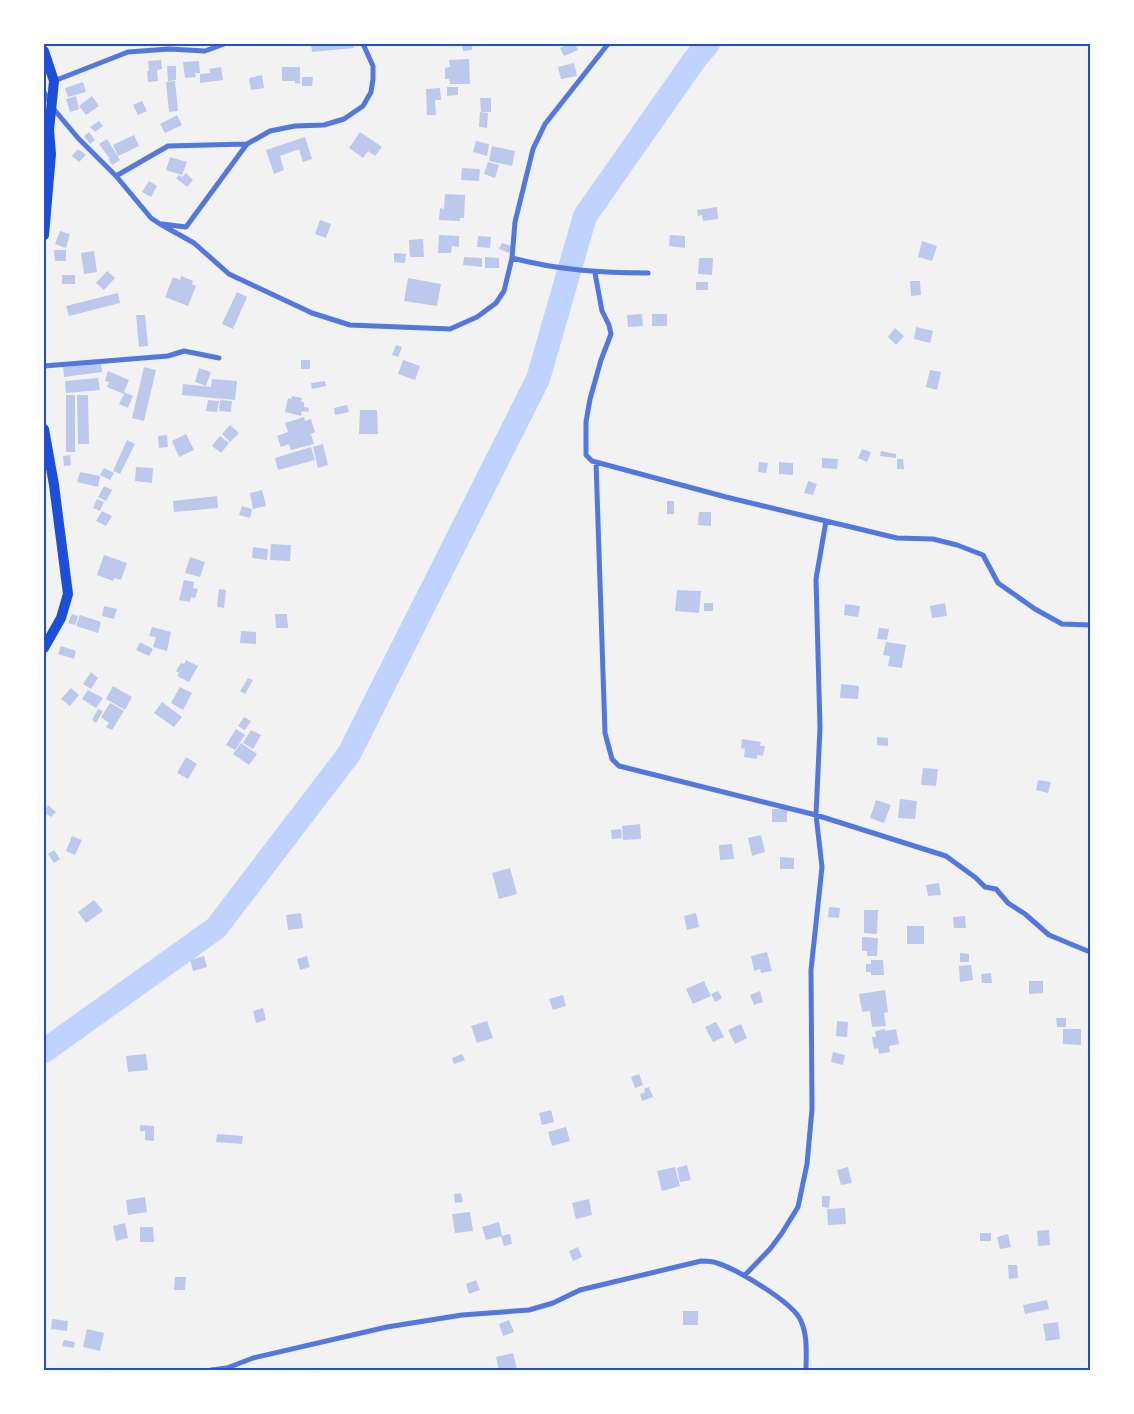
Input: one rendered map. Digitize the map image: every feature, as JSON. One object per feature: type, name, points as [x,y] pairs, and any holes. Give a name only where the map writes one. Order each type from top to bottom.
[{"type":"main road","points":[[44,51],[54,81],[49,130],[51,154],[44,234]]},
{"type":"main road","points":[[44,433],[54,486],[68,594],[61,618],[44,648]]},
{"type":"street","points":[[54,81],[128,52],[168,49],[206,51],[224,44]]},
{"type":"street","points":[[160,224],[186,227],[248,144],[270,131],[296,126],[324,125],[344,119],[363,106],[371,92],[373,66],[363,44]]},
{"type":"street","points":[[44,92],[52,107],[78,138],[116,176],[151,218],[194,243],[228,274],[312,313],[350,325],[450,329],[477,317],[496,303],[504,291],[512,258],[515,222],[533,149],[545,124],[608,44]]},
{"type":"street","points":[[116,176],[168,146],[248,144]]},
{"type":"street","points":[[512,258],[530,263],[583,271],[648,273]]},
{"type":"street","points":[[594,272],[602,311],[611,334],[594,384],[586,422],[586,455],[592,461],[826,522],[897,538],[933,539],[971,550],[983,555],[998,583],[1035,609],[1062,624],[1090,625]]},
{"type":"street","points":[[44,366],[168,356],[184,351],[219,358]]},
{"type":"street","points":[[596,462],[604,733],[612,759],[620,766],[816,815],[946,856],[985,887],[996,889],[1008,903],[1025,914],[1049,935],[1090,952]]},
{"type":"street","points":[[745,1275],[770,1249],[798,1207],[807,1164],[812,1110],[811,970],[822,867],[816,815],[820,728],[816,579],[826,522]]},
{"type":"street","points":[[211,1370],[227,1368],[253,1358],[387,1328],[462,1315],[528,1310],[553,1303],[580,1290],[701,1261],[715,1262],[745,1275],[784,1303],[801,1320],[807,1343],[806,1370]]},
{"type":"building","points":[[311,44],[353,44],[354,48],[312,52]]},
{"type":"building","points":[[462,44],[472,44],[472,50],[463,51]]},
{"type":"building","points":[[575,44],[578,50],[564,56],[560,48]]},
{"type":"building","points":[[469,59],[470,84],[450,84],[449,79],[445,79],[445,68],[450,67],[449,60]]},
{"type":"building","points":[[161,60],[162,69],[157,70],[158,81],[148,82],[148,61]]},
{"type":"building","points":[[199,61],[200,73],[195,73],[196,77],[185,78],[183,62]]},
{"type":"building","points":[[574,63],[577,76],[561,79],[558,67]]},
{"type":"building","points":[[167,66],[176,66],[176,80],[168,81]]},
{"type":"building","points":[[221,67],[223,80],[200,83],[200,74],[210,73],[209,69]]},
{"type":"building","points":[[282,67],[300,67],[300,84],[295,83],[295,81],[282,81]]},
{"type":"building","points":[[262,75],[264,88],[251,90],[249,78]]},
{"type":"building","points":[[302,77],[313,77],[312,86],[302,86]]},
{"type":"building","points":[[175,81],[178,111],[169,112],[166,82]]},
{"type":"building","points":[[83,82],[86,92],[68,97],[65,88]]},
{"type":"building","points":[[447,87],[458,87],[458,95],[447,96]]},
{"type":"building","points":[[440,88],[441,100],[435,100],[436,115],[427,115],[426,89]]},
{"type":"building","points":[[76,96],[79,109],[70,112],[66,99]]},
{"type":"building","points":[[92,96],[99,106],[86,115],[79,106]]},
{"type":"building","points":[[480,98],[491,98],[491,112],[481,112]]},
{"type":"building","points":[[142,101],[147,111],[138,115],[133,105]]},
{"type":"building","points":[[480,112],[488,113],[487,128],[479,127]]},
{"type":"building","points":[[177,115],[182,125],[165,133],[160,124]]},
{"type":"building","points":[[99,121],[103,126],[95,132],[90,127]]},
{"type":"building","points":[[89,132],[95,140],[90,144],[84,136]]},
{"type":"building","points":[[360,132],[382,147],[375,156],[368,151],[363,158],[349,148]]},
{"type":"building","points":[[134,135],[139,146],[118,156],[113,145]]},
{"type":"building","points":[[305,137],[312,159],[303,162],[299,149],[280,156],[284,170],[274,174],[266,150]]},
{"type":"building","points":[[107,139],[120,160],[112,165],[99,144]]},
{"type":"building","points":[[476,141],[489,144],[487,156],[473,152]]},
{"type":"building","points":[[492,146],[515,151],[512,166],[489,161]]},
{"type":"building","points":[[78,149],[86,155],[79,162],[72,156]]},
{"type":"building","points":[[170,157],[187,162],[182,175],[166,170]]},
{"type":"building","points":[[488,162],[499,165],[495,178],[484,174]]},
{"type":"building","points":[[462,168],[480,169],[479,181],[461,180]]},
{"type":"building","points":[[186,173],[193,180],[187,187],[176,178],[179,175],[182,177]]},
{"type":"building","points":[[149,181],[157,186],[151,197],[142,192]]},
{"type":"building","points":[[445,194],[465,195],[464,218],[460,218],[460,221],[439,220],[440,208],[444,209]]},
{"type":"building","points":[[717,207],[718,219],[703,221],[702,215],[698,216],[697,210]]},
{"type":"building","points":[[320,220],[331,224],[326,238],[315,234]]},
{"type":"building","points":[[60,231],[70,234],[66,248],[55,244]]},
{"type":"building","points":[[439,235],[459,236],[459,247],[452,246],[451,253],[438,253]]},
{"type":"building","points":[[670,235],[685,236],[685,248],[669,246]]},
{"type":"building","points":[[478,236],[491,237],[490,248],[477,247]]},
{"type":"building","points":[[423,239],[424,257],[410,257],[409,240]]},
{"type":"building","points":[[922,241],[937,246],[932,261],[918,257]]},
{"type":"building","points":[[502,243],[512,246],[509,253],[499,249]]},
{"type":"building","points":[[54,250],[66,250],[66,261],[55,261]]},
{"type":"building","points":[[94,251],[97,272],[84,274],[81,253]]},
{"type":"building","points":[[394,253],[406,254],[405,263],[394,262]]},
{"type":"building","points":[[464,257],[482,258],[482,267],[463,265]]},
{"type":"building","points":[[485,257],[499,258],[499,268],[485,268]]},
{"type":"building","points":[[699,258],[713,258],[712,275],[698,274]]},
{"type":"building","points":[[107,271],[115,278],[104,290],[96,283]]},
{"type":"building","points":[[62,275],[75,275],[75,284],[62,284]]},
{"type":"building","points":[[181,276],[193,281],[192,284],[196,286],[188,306],[165,297],[173,277],[180,280]]},
{"type":"building","points":[[408,278],[441,284],[437,306],[404,301]]},
{"type":"building","points":[[910,281],[920,281],[921,295],[911,296]]},
{"type":"building","points":[[696,282],[708,282],[708,290],[696,290]]},
{"type":"building","points":[[237,292],[247,297],[233,329],[222,324]]},
{"type":"building","points":[[118,293],[120,303],[69,316],[66,306]]},
{"type":"building","points":[[642,314],[643,326],[628,327],[627,315]]},
{"type":"building","points":[[652,314],[667,314],[667,326],[652,326]]},
{"type":"building","points":[[136,315],[145,315],[148,346],[139,347]]},
{"type":"building","points":[[916,327],[933,331],[930,343],[914,339]]},
{"type":"building","points":[[895,328],[904,336],[896,345],[888,337]]},
{"type":"building","points":[[396,345],[402,347],[398,357],[392,355]]},
{"type":"building","points":[[301,360],[310,360],[310,369],[301,369]]},
{"type":"building","points":[[403,360],[420,366],[415,380],[398,374]]},
{"type":"building","points":[[101,363],[102,372],[64,377],[63,367]]},
{"type":"building","points":[[144,367],[156,370],[144,421],[132,418]]},
{"type":"building","points":[[199,368],[211,372],[206,386],[195,382]]},
{"type":"building","points":[[930,370],[941,372],[937,390],[926,387]]},
{"type":"building","points":[[108,371],[129,380],[124,392],[133,396],[128,408],[119,404],[124,394],[107,387],[109,382],[105,381]]},
{"type":"building","points":[[98,378],[100,390],[66,393],[65,381]]},
{"type":"building","points":[[212,379],[237,381],[235,400],[182,395],[183,384],[211,387]]},
{"type":"building","points":[[325,381],[326,386],[312,389],[311,383]]},
{"type":"building","points":[[66,395],[75,395],[75,452],[66,452]]},
{"type":"building","points":[[77,395],[88,395],[89,444],[78,444]]},
{"type":"building","points":[[292,396],[302,398],[301,402],[304,402],[304,407],[309,408],[308,412],[302,411],[301,416],[285,412],[288,398],[291,399]]},
{"type":"building","points":[[208,400],[219,401],[217,412],[206,411]]},
{"type":"building","points":[[220,400],[232,401],[231,412],[219,411]]},
{"type":"building","points":[[347,405],[349,412],[335,415],[334,408]]},
{"type":"building","points":[[360,410],[377,410],[378,434],[359,434]]},
{"type":"building","points":[[304,417],[305,421],[311,419],[315,432],[311,434],[314,444],[291,450],[289,444],[281,447],[277,436],[288,432],[285,423]]},
{"type":"building","points":[[230,425],[239,433],[230,442],[222,434]]},
{"type":"building","points":[[186,434],[194,450],[179,457],[172,441]]},
{"type":"building","points":[[167,435],[168,447],[159,448],[158,436]]},
{"type":"building","points":[[220,436],[229,443],[221,453],[212,446]]},
{"type":"building","points":[[127,440],[135,444],[120,474],[113,471]]},
{"type":"building","points":[[323,444],[328,465],[318,468],[313,447]]},
{"type":"building","points":[[311,447],[315,460],[278,470],[275,458]]},
{"type":"building","points":[[862,449],[871,452],[867,462],[858,458]]},
{"type":"building","points":[[881,451],[896,454],[896,458],[880,456]]},
{"type":"building","points":[[70,455],[71,465],[64,466],[63,456]]},
{"type":"building","points":[[822,458],[838,459],[837,469],[822,468]]},
{"type":"building","points":[[897,459],[903,459],[904,469],[897,469]]},
{"type":"building","points":[[759,462],[768,463],[766,473],[758,472]]},
{"type":"building","points":[[779,462],[793,463],[793,475],[779,474]]},
{"type":"building","points":[[136,467],[153,468],[152,483],[135,481]]},
{"type":"building","points":[[104,468],[114,473],[110,480],[100,475]]},
{"type":"building","points":[[80,472],[100,476],[98,487],[77,482]]},
{"type":"building","points":[[808,481],[817,484],[813,495],[804,493]]},
{"type":"building","points":[[104,486],[112,490],[106,501],[98,497]]},
{"type":"building","points":[[262,490],[266,506],[253,509],[250,493]]},
{"type":"building","points":[[217,496],[218,508],[174,512],[173,501]]},
{"type":"building","points":[[97,499],[104,502],[100,511],[93,508]]},
{"type":"building","points":[[667,501],[674,501],[674,514],[667,514]]},
{"type":"building","points":[[242,506],[252,509],[250,518],[239,515]]},
{"type":"building","points":[[102,511],[112,516],[106,526],[96,521]]},
{"type":"building","points":[[699,512],[711,512],[711,526],[698,525]]},
{"type":"building","points":[[271,544],[291,545],[290,561],[270,560]]},
{"type":"building","points":[[253,547],[268,549],[267,560],[252,558]]},
{"type":"building","points":[[104,555],[127,563],[121,580],[114,578],[113,581],[97,575]]},
{"type":"building","points":[[190,557],[205,562],[200,577],[185,573]]},
{"type":"building","points":[[184,580],[194,582],[193,588],[198,589],[195,598],[191,597],[190,602],[179,600]]},
{"type":"building","points":[[219,589],[226,590],[224,608],[217,607]]},
{"type":"building","points":[[677,590],[701,591],[699,613],[675,611]]},
{"type":"building","points":[[704,603],[713,603],[713,611],[704,611]]},
{"type":"building","points":[[945,603],[947,616],[932,618],[930,606]]},
{"type":"building","points":[[845,604],[860,606],[858,617],[844,615]]},
{"type":"building","points":[[104,606],[117,609],[114,619],[102,616]]},
{"type":"building","points":[[72,614],[78,616],[75,625],[68,623]]},
{"type":"building","points":[[275,614],[287,614],[288,628],[276,628]]},
{"type":"building","points":[[80,615],[101,622],[98,633],[76,626]]},
{"type":"building","points":[[152,627],[171,632],[167,651],[153,647],[156,637],[149,636]]},
{"type":"building","points":[[879,628],[889,629],[887,640],[877,639]]},
{"type":"building","points":[[241,631],[256,632],[256,644],[240,643]]},
{"type":"building","points":[[140,642],[153,649],[149,656],[136,650]]},
{"type":"building","points":[[886,642],[906,645],[902,668],[888,666],[890,656],[883,655]]},
{"type":"building","points":[[61,646],[76,651],[74,659],[58,654]]},
{"type":"building","points":[[186,660],[198,666],[189,682],[177,676],[179,673],[176,671],[181,663],[184,664]]},
{"type":"building","points":[[91,672],[98,678],[91,689],[83,684]]},
{"type":"building","points":[[248,678],[253,680],[245,694],[240,691]]},
{"type":"building","points":[[841,684],[859,686],[858,699],[840,698]]},
{"type":"building","points":[[113,686],[132,697],[125,710],[106,699]]},
{"type":"building","points":[[180,687],[192,693],[183,710],[171,703]]},
{"type":"building","points":[[71,688],[79,695],[70,706],[61,699]]},
{"type":"building","points":[[88,690],[103,698],[96,708],[82,699]]},
{"type":"building","points":[[162,702],[182,717],[174,727],[154,713]]},
{"type":"building","points":[[110,703],[124,711],[112,730],[106,727],[109,723],[101,717]]},
{"type":"building","points":[[98,709],[103,711],[96,723],[92,720]]},
{"type":"building","points":[[244,717],[251,721],[245,730],[238,726]]},
{"type":"building","points":[[236,729],[245,735],[235,750],[226,745]]},
{"type":"building","points":[[251,730],[261,735],[253,749],[243,743]]},
{"type":"building","points":[[877,737],[888,738],[888,746],[877,745]]},
{"type":"building","points":[[742,739],[761,742],[760,746],[765,746],[763,756],[757,755],[757,759],[744,757],[745,749],[741,748]]},
{"type":"building","points":[[241,743],[257,754],[249,765],[233,754]]},
{"type":"building","points":[[186,757],[197,764],[188,779],[177,773]]},
{"type":"building","points":[[923,768],[938,769],[936,786],[921,785]]},
{"type":"building","points":[[1038,780],[1051,782],[1048,793],[1036,790]]},
{"type":"building","points":[[900,799],[917,801],[915,819],[898,818]]},
{"type":"building","points":[[876,800],[891,805],[884,823],[870,818]]},
{"type":"building","points":[[48,805],[56,812],[51,817],[44,812]]},
{"type":"building","points":[[772,809],[787,809],[787,822],[772,822]]},
{"type":"building","points":[[640,824],[641,839],[623,840],[622,826]]},
{"type":"building","points":[[621,829],[622,838],[612,839],[611,830]]},
{"type":"building","points":[[761,835],[765,852],[752,856],[748,838]]},
{"type":"building","points":[[72,836],[82,840],[75,855],[66,851]]},
{"type":"building","points":[[732,844],[734,859],[720,860],[719,845]]},
{"type":"building","points":[[54,850],[60,859],[54,863],[48,854]]},
{"type":"building","points":[[780,857],[794,858],[794,869],[780,869]]},
{"type":"building","points":[[510,868],[517,894],[499,899],[492,873]]},
{"type":"building","points":[[939,883],[941,895],[928,896],[926,885]]},
{"type":"building","points":[[94,900],[103,911],[86,923],[78,912]]},
{"type":"building","points":[[829,907],[840,908],[839,918],[828,917]]},
{"type":"building","points":[[864,910],[878,910],[877,934],[864,933]]},
{"type":"building","points":[[301,913],[303,928],[288,930],[286,915]]},
{"type":"building","points":[[696,913],[699,927],[687,930],[684,916]]},
{"type":"building","points":[[965,916],[966,928],[954,928],[953,917]]},
{"type":"building","points":[[907,926],[924,926],[924,944],[907,944]]},
{"type":"building","points":[[862,937],[878,938],[877,956],[867,956],[867,951],[862,951]]},
{"type":"building","points":[[767,952],[772,971],[761,973],[760,969],[754,971],[751,956]]},
{"type":"building","points":[[960,953],[969,954],[969,962],[960,962]]},
{"type":"building","points":[[204,956],[207,967],[193,971],[190,960]]},
{"type":"building","points":[[307,956],[310,967],[300,970],[297,959]]},
{"type":"building","points":[[871,960],[883,960],[884,975],[871,975],[871,972],[866,972],[866,964],[871,964]]},
{"type":"building","points":[[971,965],[973,980],[960,982],[959,966]]},
{"type":"building","points":[[991,973],[992,983],[982,983],[981,974]]},
{"type":"building","points":[[704,981],[711,996],[693,1004],[686,989]]},
{"type":"building","points":[[1029,981],[1043,981],[1043,993],[1029,994]]},
{"type":"building","points":[[885,990],[888,1012],[884,1013],[886,1026],[872,1027],[870,1011],[862,1012],[859,994]]},
{"type":"building","points":[[718,991],[722,998],[715,1002],[711,994]]},
{"type":"building","points":[[760,991],[763,1002],[754,1005],[750,995]]},
{"type":"building","points":[[563,995],[566,1006],[553,1010],[549,999]]},
{"type":"building","points":[[263,1008],[266,1020],[256,1023],[253,1011]]},
{"type":"building","points":[[1056,1018],[1066,1018],[1066,1027],[1057,1027]]},
{"type":"building","points":[[487,1021],[493,1038],[477,1043],[471,1026]]},
{"type":"building","points":[[837,1021],[848,1022],[847,1037],[836,1036]]},
{"type":"building","points":[[716,1022],[724,1037],[713,1042],[705,1027]]},
{"type":"building","points":[[741,1024],[747,1038],[735,1044],[728,1030]]},
{"type":"building","points":[[885,1029],[885,1031],[896,1029],[899,1044],[889,1046],[890,1052],[879,1054],[878,1048],[874,1049],[872,1037],[876,1037],[875,1031]]},
{"type":"building","points":[[1063,1029],[1081,1029],[1081,1045],[1063,1044]]},
{"type":"building","points":[[833,1052],[845,1055],[843,1065],[831,1062]]},
{"type":"building","points":[[146,1054],[148,1070],[128,1072],[126,1056]]},
{"type":"building","points":[[462,1054],[465,1060],[454,1064],[452,1058]]},
{"type":"building","points":[[639,1074],[643,1085],[635,1088],[631,1077]]},
{"type":"building","points":[[649,1087],[653,1097],[642,1101],[640,1094]]},
{"type":"building","points":[[551,1110],[554,1122],[542,1125],[539,1113]]},
{"type":"building","points":[[140,1125],[154,1126],[154,1141],[145,1140],[145,1131],[140,1131]]},
{"type":"building","points":[[566,1127],[570,1141],[552,1146],[548,1132]]},
{"type":"building","points":[[217,1134],[243,1136],[242,1144],[216,1142]]},
{"type":"building","points":[[687,1165],[691,1180],[680,1182],[677,1168]]},
{"type":"building","points":[[675,1167],[680,1186],[662,1191],[657,1171]]},
{"type":"building","points":[[848,1167],[852,1183],[841,1185],[837,1170]]},
{"type":"building","points":[[461,1193],[463,1202],[455,1203],[454,1194]]},
{"type":"building","points":[[822,1196],[830,1196],[829,1208],[822,1207]]},
{"type":"building","points":[[145,1197],[147,1212],[128,1215],[126,1200]]},
{"type":"building","points":[[589,1199],[592,1215],[576,1219],[572,1203]]},
{"type":"building","points":[[845,1208],[846,1224],[828,1225],[827,1209]]},
{"type":"building","points":[[470,1212],[473,1231],[455,1233],[452,1214]]},
{"type":"building","points":[[499,1222],[502,1236],[486,1240],[482,1227]]},
{"type":"building","points":[[125,1223],[128,1238],[116,1241],[113,1226]]},
{"type":"building","points":[[140,1227],[153,1227],[154,1242],[140,1242]]},
{"type":"building","points":[[1049,1230],[1050,1245],[1038,1246],[1037,1231]]},
{"type":"building","points":[[980,1233],[991,1233],[991,1241],[980,1241]]},
{"type":"building","points":[[510,1234],[512,1244],[504,1246],[501,1236]]},
{"type":"building","points":[[1008,1234],[1011,1247],[1000,1249],[997,1237]]},
{"type":"building","points":[[578,1247],[582,1257],[573,1261],[569,1251]]},
{"type":"building","points":[[1008,1265],[1017,1265],[1018,1278],[1009,1279]]},
{"type":"building","points":[[175,1277],[186,1277],[185,1290],[174,1290]]},
{"type":"building","points":[[476,1280],[480,1290],[469,1294],[466,1284]]},
{"type":"building","points":[[1047,1300],[1049,1309],[1025,1314],[1023,1305]]},
{"type":"building","points":[[683,1311],[698,1311],[698,1325],[683,1325]]},
{"type":"building","points":[[52,1319],[68,1321],[67,1331],[51,1329]]},
{"type":"building","points":[[509,1320],[514,1332],[503,1336],[499,1324]]},
{"type":"building","points":[[1058,1322],[1060,1339],[1046,1341],[1043,1324]]},
{"type":"building","points":[[87,1329],[104,1333],[100,1351],[83,1347]]},
{"type":"building","points":[[64,1340],[75,1342],[74,1348],[62,1346]]},
{"type":"building","points":[[513,1353],[517,1369],[499,1370],[496,1357]]},
{"type":"waterway","points":[[44,1051],[216,928],[349,754],[538,379],[585,216],[695,59],[708,44]]}]
